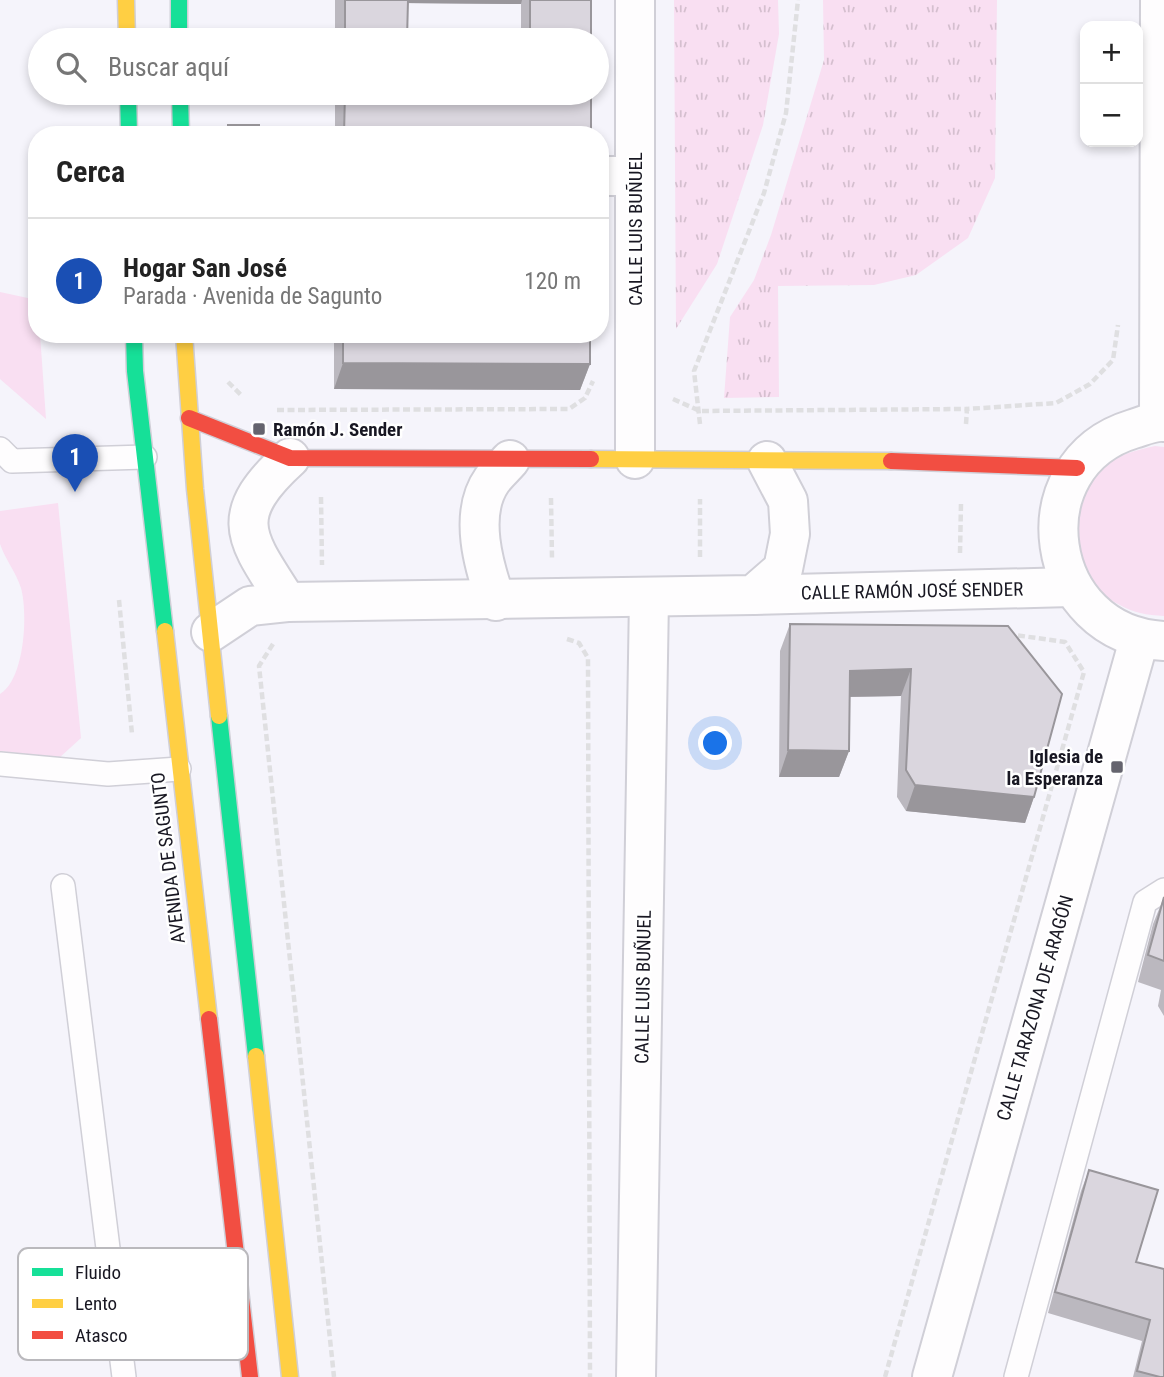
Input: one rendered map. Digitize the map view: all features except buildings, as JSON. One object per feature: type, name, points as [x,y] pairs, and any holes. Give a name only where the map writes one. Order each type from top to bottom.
[{"type":"main road","points":[[126,0],[127,28]]},
{"type":"main road","points":[[179,0],[179,28]]},
{"type":"main road","points":[[128,105],[129,126]]},
{"type":"main road","points":[[180,105],[181,126]]},
{"type":"main road","name":"AVENIDA DE SAGUNTO","points":[[134,343],[135,371],[179,769],[235,1248]]},
{"type":"main road","points":[[185,343],[189,418],[290,1377]]},
{"type":"main road","points":[[189,418],[305,458],[700,459],[962,463],[1077,468]]},
{"type":"street","name":"CALLE LUIS BUÑUEL","points":[[635,0],[617,176],[635,459]]},
{"type":"street","points":[[1152,640],[1100,620],[1071,587],[1058,547],[1060,505],[1077,468],[1113,435],[1161,422],[1160,0]]},
{"type":"street","points":[[305,458],[268,478],[254,500],[247,520],[248,533],[255,551],[305,602]]},
{"type":"street","points":[[496,601],[481,556],[481,512],[490,482],[510,460]]},
{"type":"street","points":[[753,595],[783,569],[790,534],[788,500],[767,461]]},
{"type":"street","name":"CALLE RAMÓN JOSÉ SENDER","points":[[649,598],[1071,587]]},
{"type":"street","name":"CALLE LUIS BUÑUEL","points":[[636,1377],[649,598]]},
{"type":"street","points":[[211,632],[250,606],[305,602],[649,598]]},
{"type":"street","name":"CALLE TARAZONA DE ARAGÓN","points":[[932,1377],[1152,640]]},
{"type":"lane","points":[[4,458],[145,457]]},
{"type":"lane","points":[[0,764],[108,774],[179,769]]},
{"type":"lane","points":[[62,886],[108,1248]]},
{"type":"lane","points":[[1022,1376],[1145,902],[1164,890]]},
{"type":"path","points":[[700,596],[700,411],[694,371],[764,192],[786,113],[798,0]]},
{"type":"path","points":[[667,397],[700,411],[967,410],[1056,403],[1090,384],[1113,360],[1119,316]]},
{"type":"path","points":[[271,410],[569,409],[585,398],[593,384],[593,372]]},
{"type":"path","points":[[225,375],[229,385],[245,397]]},
{"type":"path","points":[[550,409],[552,634],[579,643],[588,658],[590,1377]]},
{"type":"path","points":[[960,589],[962,463],[967,410]]},
{"type":"path","points":[[305,602],[305,458],[321,411]]},
{"type":"path","points":[[885,1377],[1083,672],[1065,642],[1022,634],[998,634]]},
{"type":"path","points":[[275,641],[259,666],[334,1377]]},
{"type":"green space","points":[[674,0],[778,0],[779,34],[763,125],[717,264],[676,329]]},
{"type":"green space","points":[[823,0],[997,0],[995,178],[968,238],[916,275],[874,285],[778,286],[779,397],[724,398],[730,317],[754,280],[771,235],[824,60]]},
{"type":"green space","points":[[0,292],[28,298],[28,343],[41,343],[46,419],[0,379]]},
{"type":"green space","points":[[1155,446],[1164,447],[1164,616],[1129,610],[1101,592],[1089,576],[1081,558],[1077,538],[1083,499],[1092,481],[1116,458]]},
{"type":"green space","points":[[58,503],[81,738],[59,758],[0,751],[0,694],[15,675],[22,645],[24,613],[21,588],[0,544],[0,511]]},
{"type":"traffic: fast","points":[[179,0],[179,28]]},
{"type":"traffic: fast","points":[[128,105],[129,126]]},
{"type":"traffic: fast","points":[[180,105],[181,126]]},
{"type":"traffic: fast","points":[[134,343],[135,371],[165,631]]},
{"type":"traffic: fast","points":[[219,716],[256,1056]]},
{"type":"traffic: slow","points":[[126,0],[127,28]]},
{"type":"traffic: slow","points":[[185,343],[195,489],[219,716]]},
{"type":"traffic: slow","points":[[591,459],[891,461]]},
{"type":"traffic: slow","points":[[165,631],[209,1019]]},
{"type":"traffic: slow","points":[[256,1056],[290,1377]]},
{"type":"traffic: jam","points":[[189,418],[290,458],[591,459]]},
{"type":"traffic: jam","points":[[891,461],[1077,468]]},
{"type":"traffic: jam","points":[[209,1019],[235,1248]]},
{"type":"traffic: jam","points":[[248,1360],[250,1377]]},
{"type":"place","name":"Ramón J. Sender","points":[[259,429]]},
{"type":"place","name":"Hogar San José","points":[[75,492]]},
{"type":"place","name":"Iglesia de la Esperanza","points":[[1117,767]]}]
